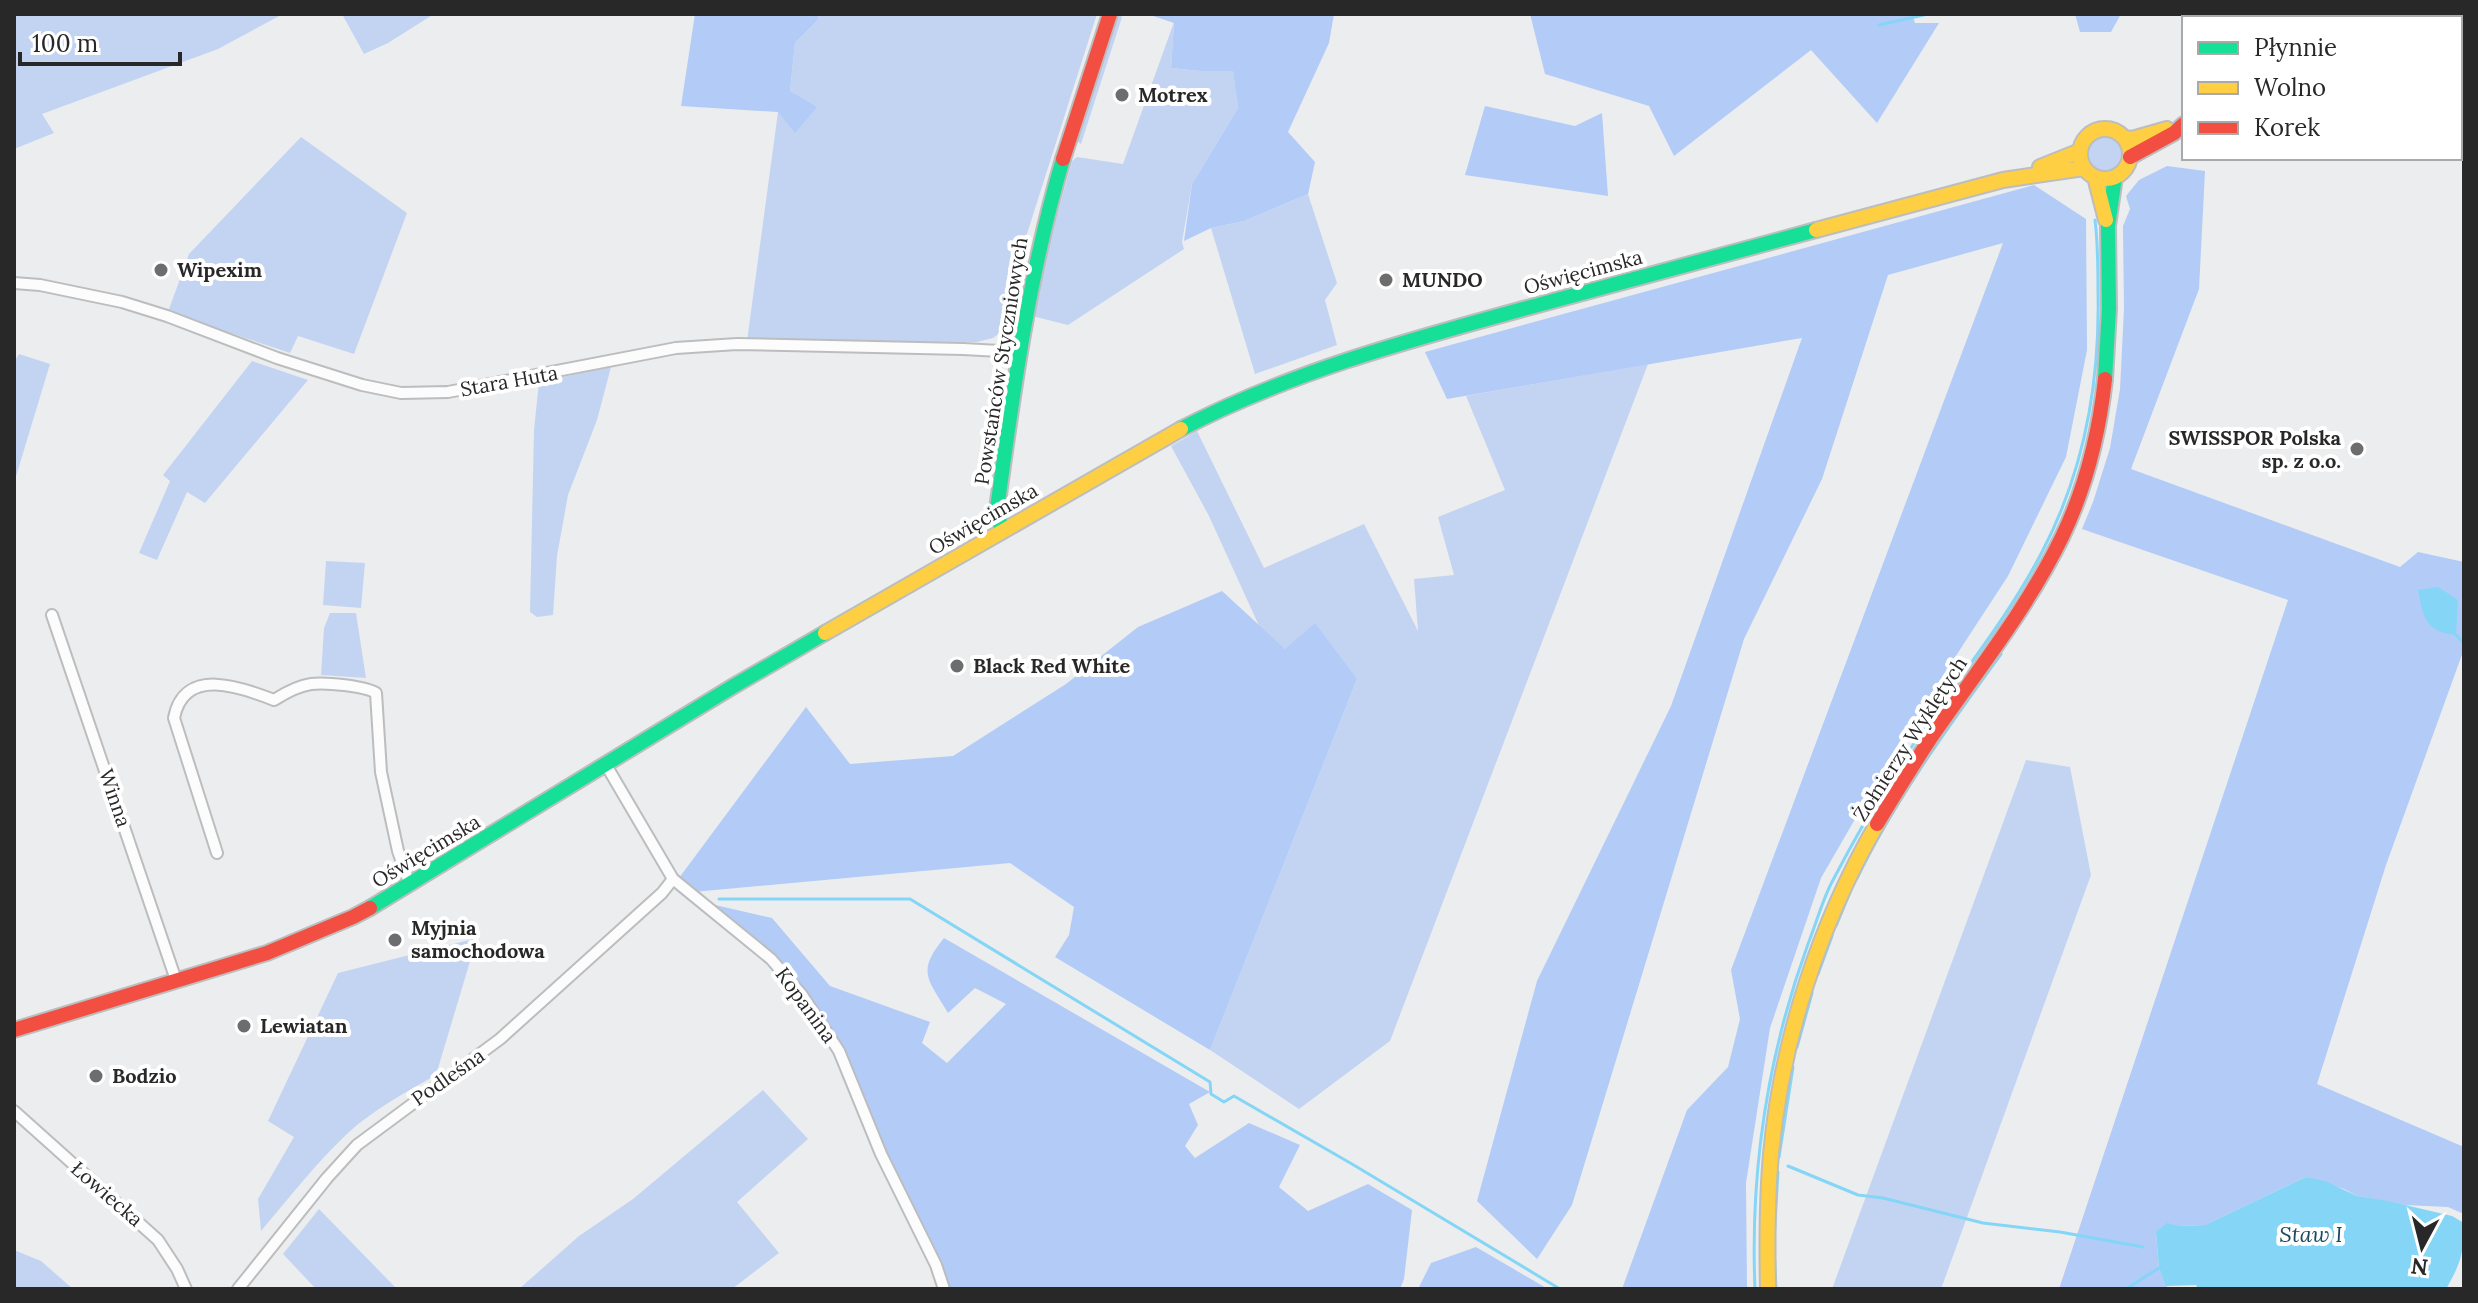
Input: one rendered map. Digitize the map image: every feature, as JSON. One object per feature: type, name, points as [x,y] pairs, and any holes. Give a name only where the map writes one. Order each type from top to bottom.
[{"type":"street","name":"Powstańców Styczniowych","points":[[1002,531],[997,509],[1030,291],[1051,200],[1110,14]]},
{"type":"street","points":[[2125,138],[2130,157],[2125,169],[2115,177],[2102,179],[2090,173],[2080,151],[2082,143],[2094,131],[2111,129],[2132,139],[2182,125]]},
{"type":"street","points":[[2130,157],[2174,133],[2182,125]]},
{"type":"street","name":"Oświęcimska","points":[[2027,175],[2080,151]]},
{"type":"street","name":"Oświęcimska","points":[[14,1030],[267,953],[320,933],[410,885],[732,687],[1223,407],[1331,365],[1409,340],[1625,280],[2027,175],[2090,173]]},
{"type":"street","name":"Żołnierzy Wyklętych","points":[[2090,173],[2107,224]]},
{"type":"street","name":"Żołnierzy Wyklętych","points":[[1768,1289],[1766,1242],[1772,1139],[1785,1063],[1809,975],[1837,903],[1870,835],[1909,770],[2041,578],[2073,511],[2096,439],[2105,388],[2109,310],[2107,224],[2115,177]]},
{"type":"street","name":"Stara Huta","points":[[14,283],[40,285],[122,302],[292,363],[362,385],[401,393],[448,392],[676,348],[737,344],[1019,352]]},
{"type":"street","name":"Winna","points":[[52,615],[176,980]]},
{"type":"street","points":[[217,853],[174,718],[176,706],[186,694],[218,684],[235,685],[274,700],[311,684],[365,688],[376,693],[381,772],[398,851],[410,885]]},
{"type":"street","name":"Kopanina","points":[[606,765],[673,879],[771,959],[802,995],[839,1051],[881,1154],[936,1265],[944,1289]]},
{"type":"street","name":"Podleśna","points":[[238,1289],[357,1145],[395,1114],[479,1057],[662,893],[673,879]]},
{"type":"street","name":"Łowiecka","points":[[14,1111],[158,1240],[186,1289]]},
{"type":"shaded area","points":[[14,14],[283,14],[218,49],[42,114],[54,133],[14,149]]},
{"type":"shaded area","points":[[342,14],[434,14],[364,54]]},
{"type":"shaded area","points":[[695,14],[819,14],[818,20],[795,43],[790,91],[817,107],[795,133],[778,112],[681,106]]},
{"type":"shaded area","points":[[819,14],[1097,14],[1025,240],[1002,331],[993,338],[977,342],[747,341],[778,112],[816,108],[790,91],[795,43],[818,20]]},
{"type":"shaded area","points":[[1147,14],[1334,14],[1329,43],[1288,132],[1315,162],[1308,194],[1244,221],[1211,228],[1184,241],[1192,184],[1238,108],[1233,71],[1171,68],[1174,23]]},
{"type":"shaded area","points":[[1530,14],[1912,14],[1915,23],[1939,23],[1877,123],[1811,50],[1674,156],[1649,106],[1545,74]]},
{"type":"shaded area","points":[[2075,14],[2121,14],[2111,32],[2080,32]]},
{"type":"shaded area","points":[[1115,15],[1122,17],[1081,144],[1074,139]]},
{"type":"shaded area","points":[[1174,22],[1171,68],[1233,70],[1238,108],[1192,184],[1182,242],[1184,249],[1068,325],[1036,317],[1033,315],[1044,254],[1072,161],[1077,157],[1123,164]]},
{"type":"shaded area","points":[[1485,106],[1575,126],[1602,113],[1608,196],[1465,175]]},
{"type":"shaded area","points":[[301,137],[407,213],[354,354],[298,336],[290,353],[168,312],[189,254]]},
{"type":"shaded area","points":[[2105,137],[2117,142],[2122,154],[2117,166],[2105,171],[2093,166],[2088,154],[2093,142]]},
{"type":"shaded area","points":[[2167,166],[2205,171],[2199,289],[2131,469],[2400,567],[2418,552],[2464,562],[2464,649],[2386,865],[2317,1084],[2464,1147],[2464,1214],[2448,1207],[2405,1205],[2357,1196],[2306,1177],[2205,1225],[2178,1226],[2156,1233],[2159,1268],[2168,1289],[2059,1289],[2288,600],[2082,529],[2110,448],[2120,389],[2124,309],[2123,226],[2130,209],[2126,196],[2139,180]]},
{"type":"shaded area","points":[[2034,185],[2086,219],[2087,350],[2066,457],[2008,576],[1899,743],[1821,878],[1770,1028],[1746,1183],[1747,1289],[1622,1289],[1687,1110],[1728,1067],[1740,1019],[1731,970],[2003,243],[1888,275],[1822,479],[1744,639],[1572,1205],[1537,1259],[1477,1201],[1537,981],[1671,706],[1802,338],[1447,399],[1425,352]]},
{"type":"shaded area","points":[[1308,194],[1337,283],[1325,300],[1337,345],[1255,374],[1211,228],[1244,221]]},
{"type":"shaded area","points":[[19,354],[50,364],[14,483],[14,362]]},
{"type":"shaded area","points":[[252,361],[308,380],[205,503],[187,492],[157,560],[139,553],[170,481],[163,475]]},
{"type":"shaded area","points":[[1648,364],[1390,1041],[1299,1109],[1210,1050],[1357,679],[1285,649],[1260,628],[1209,516],[1171,446],[1197,431],[1264,568],[1364,524],[1418,631],[1414,579],[1454,575],[1438,517],[1505,490],[1466,396]]},
{"type":"shaded area","points":[[611,367],[597,420],[568,495],[557,556],[553,615],[537,617],[530,612],[534,430],[539,382]]},
{"type":"shaded area","points":[[326,561],[365,563],[361,608],[323,605]]},
{"type":"shaded area","points":[[1222,591],[1285,649],[1315,623],[1357,679],[1210,1050],[1055,957],[1069,935],[1074,907],[1010,863],[693,892],[679,878],[806,707],[850,764],[953,756],[1066,684],[1138,627]]},
{"type":"shaded area","points":[[330,613],[356,613],[366,678],[321,675],[324,628]]},
{"type":"shaded area","points":[[2026,760],[2070,767],[2091,875],[1941,1289],[1832,1289]]},
{"type":"shaded area","points":[[715,905],[772,918],[830,986],[930,1022],[922,1043],[947,1063],[1006,1004],[975,988],[948,1013],[928,976],[930,959],[944,938],[1210,1092],[1189,1104],[1198,1125],[1185,1146],[1195,1158],[1249,1123],[1300,1145],[1279,1187],[1308,1211],[1368,1184],[1412,1210],[1404,1279],[1400,1289],[950,1289],[939,1259],[887,1158],[842,1045],[805,990],[776,957]]},
{"type":"shaded area","points":[[477,938],[436,1075],[379,1109],[348,1133],[261,1231],[258,1199],[294,1137],[268,1121],[338,973]]},
{"type":"shaded area","points":[[763,1090],[808,1139],[737,1202],[779,1253],[732,1289],[519,1289],[579,1236],[633,1199]]},
{"type":"shaded area","points":[[319,1209],[397,1289],[316,1289],[283,1254]]},
{"type":"shaded area","points":[[1476,1247],[1548,1289],[1418,1289],[1431,1263]]},
{"type":"shaded area","points":[[14,1250],[41,1261],[73,1289],[14,1289]]},
{"type":"water","points":[[2438,587],[2458,600],[2456,635],[2438,630],[2424,615],[2418,590]]},
{"type":"water","name":"Staw I","points":[[2306,1177],[2325,1181],[2357,1196],[2452,1216],[2464,1223],[2461,1258],[2446,1289],[2198,1289],[2196,1285],[2166,1286],[2159,1268],[2156,1232],[2167,1223],[2178,1226],[2205,1225]]},
{"type":"waterway","points":[[1879,25],[1928,14]]},
{"type":"waterway","points":[[1755,1289],[1759,1157],[1772,1071],[1794,986],[1825,897],[1892,777],[2018,593],[2043,550],[2070,488],[2093,392],[2098,326],[2095,220]]},
{"type":"waterway","points":[[2456,635],[2464,643]]},
{"type":"waterway","points":[[1857,878],[1906,791],[2001,654]]},
{"type":"waterway","points":[[1836,926],[1850,892]]},
{"type":"waterway","points":[[719,899],[910,899],[1210,1082],[1211,1094],[1224,1102],[1234,1096],[1560,1289]]},
{"type":"waterway","points":[[1818,974],[1832,936]]},
{"type":"waterway","points":[[1797,1047],[1812,993]]},
{"type":"waterway","points":[[1779,1157],[1793,1067]]},
{"type":"waterway","points":[[1788,1166],[1858,1195],[1883,1198],[1983,1223],[2060,1232],[2143,1247]]},
{"type":"waterway","points":[[1774,1240],[1778,1172]]},
{"type":"waterway","points":[[1774,1248],[1776,1289]]},
{"type":"waterway","points":[[2126,1289],[2159,1268]]},
{"type":"traffic: fast","points":[[1002,531],[997,509],[1016,377],[1031,289],[1063,159]]},
{"type":"traffic: fast","points":[[2105,379],[2109,309],[2108,226],[2115,177]]},
{"type":"traffic: fast","points":[[1181,429],[1263,391],[1392,346],[1816,230]]},
{"type":"traffic: fast","points":[[370,908],[825,633]]},
{"type":"traffic: slow","points":[[2105,129],[2123,136],[2130,154],[2123,172],[2105,179],[2087,172],[2080,154],[2087,136],[2105,129]]},
{"type":"traffic: slow","points":[[2125,138],[2132,139],[2167,129]]},
{"type":"traffic: slow","points":[[2040,167],[2080,151]]},
{"type":"traffic: slow","points":[[1816,230],[2003,180],[2084,168]]},
{"type":"traffic: slow","points":[[2095,177],[2106,220]]},
{"type":"traffic: slow","points":[[825,633],[1181,429]]},
{"type":"traffic: slow","points":[[1768,1289],[1770,1171],[1776,1111],[1794,1026],[1821,942],[1856,862],[1877,824]]},
{"type":"traffic: jam","points":[[1063,159],[1110,14]]},
{"type":"traffic: jam","points":[[2130,157],[2182,126]]},
{"type":"traffic: jam","points":[[1877,824],[1932,736],[2017,614],[2062,537],[2090,460],[2105,379]]},
{"type":"traffic: jam","points":[[14,1030],[267,953],[370,908]]},
{"type":"place","name":"Motrex","points":[[1122,95]]},
{"type":"place","name":"Wipexim","points":[[161,270]]},
{"type":"place","name":"MUNDO","points":[[1386,280]]},
{"type":"place","name":"SWISSPOR Polska sp. z o.o.","points":[[2357,449]]},
{"type":"place","name":"Black Red White","points":[[957,666]]},
{"type":"place","name":"Myjnia samochodowa","points":[[395,940]]},
{"type":"place","name":"Lewiatan","points":[[244,1026]]},
{"type":"place","name":"Bodzio","points":[[96,1076]]}]
